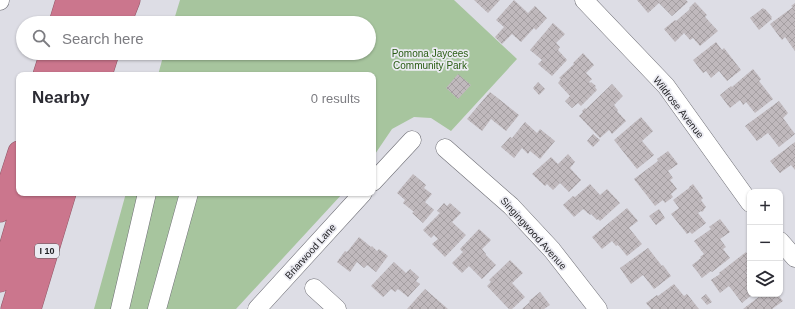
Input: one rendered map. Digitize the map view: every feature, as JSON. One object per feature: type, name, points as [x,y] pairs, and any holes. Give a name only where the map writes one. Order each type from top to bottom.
[{"type":"highway","points":[[62,16],[67,0]]},
{"type":"highway","points":[[79,16],[85,0]]},
{"type":"highway","points":[[102,16],[107,0]]},
{"type":"highway","points":[[123,16],[129,0]]},
{"type":"highway","points":[[45,72],[48,60]]},
{"type":"highway","points":[[62,72],[66,60]]},
{"type":"highway","points":[[85,72],[88,60]]},
{"type":"highway","points":[[102,72],[106,60]]},
{"type":"highway","points":[[0,211],[16,161]]},
{"type":"highway","points":[[0,281],[25,196]]},
{"type":"highway","points":[[19,307],[47,196]]},
{"type":"highway","name":"I 10","points":[[19,307],[64,196]]},
{"type":"street","name":"Wildrose Avenue","points":[[584,0],[666,86],[747,199]]},
{"type":"street","points":[[376,179],[412,140]]},
{"type":"street","name":"Singingwood Avenue","points":[[445,148],[511,206],[552,250],[598,309]]},
{"type":"street","points":[[120,309],[146,196]]},
{"type":"street","points":[[157,309],[188,196]]},
{"type":"street","name":"Briarwood Lane","points":[[257,309],[360,196]]},
{"type":"street","points":[[783,244],[795,258]]},
{"type":"street","points":[[314,288],[337,309]]},
{"type":"green space","name":"Pomona Jaycees Community Park","points":[[180,0],[454,0],[517,59],[451,131],[431,118],[414,117],[392,129],[376,153],[376,72],[159,72],[162,60],[376,60],[376,16],[175,16]]},
{"type":"green space","points":[[125,196],[340,196],[236,309],[94,309]]},
{"type":"building","points":[[474,0],[500,0],[488,13]]},
{"type":"building","points":[[514,0],[528,13],[535,6],[547,18],[536,30],[534,28],[521,42],[512,34],[502,44],[495,37],[504,27],[496,20]]},
{"type":"building","points":[[637,0],[686,0],[688,2],[672,16],[659,3],[648,13]]},
{"type":"building","points":[[695,2],[707,15],[705,17],[718,31],[700,46],[693,38],[690,40],[684,33],[675,42],[664,29],[690,9],[689,8]]},
{"type":"building","points":[[795,3],[795,51],[785,37],[782,40],[770,24],[793,7],[791,6]]},
{"type":"building","points":[[763,8],[772,17],[772,19],[759,30],[750,18]]},
{"type":"building","points":[[553,23],[565,34],[556,43],[560,47],[558,50],[567,60],[552,76],[538,64],[542,60],[530,50]]},
{"type":"building","points":[[716,42],[722,50],[724,48],[741,70],[727,81],[719,71],[711,78],[706,71],[703,73],[693,60]]},
{"type":"building","points":[[583,53],[594,65],[586,73],[592,79],[589,82],[596,86],[595,87],[597,90],[581,106],[578,103],[572,108],[565,101],[570,96],[558,83],[561,79],[559,78]]},
{"type":"building","points":[[753,69],[761,79],[759,81],[773,99],[755,113],[746,102],[743,105],[740,100],[730,108],[720,95]]},
{"type":"building","points":[[458,74],[471,85],[458,99],[446,88]]},
{"type":"building","points":[[538,82],[545,89],[539,95],[533,88]]},
{"type":"building","points":[[612,84],[623,96],[614,105],[626,121],[612,134],[609,130],[600,138],[579,116],[585,108],[586,109]]},
{"type":"building","points":[[490,92],[519,115],[506,131],[491,119],[482,131],[467,119]]},
{"type":"building","points":[[779,101],[788,113],[783,118],[795,134],[779,147],[768,133],[757,141],[745,126]]},
{"type":"building","points":[[641,117],[653,131],[642,141],[654,155],[637,169],[614,140]]},
{"type":"building","points":[[525,122],[537,133],[540,129],[555,141],[540,159],[530,151],[528,154],[522,148],[514,158],[501,147],[510,137],[512,138]]},
{"type":"building","points":[[593,134],[600,140],[593,147],[587,141]]},
{"type":"building","points":[[795,142],[795,170],[791,165],[780,173],[770,161]]},
{"type":"building","points":[[668,151],[678,164],[668,171],[673,178],[670,180],[677,189],[671,194],[673,197],[665,203],[663,200],[655,206],[634,179],[658,161],[657,159]]},
{"type":"building","points":[[568,154],[575,162],[570,168],[581,180],[569,192],[560,183],[553,190],[547,184],[545,186],[532,174],[551,157],[558,164]]},
{"type":"building","points":[[413,174],[426,185],[424,188],[432,194],[425,202],[434,210],[423,223],[412,213],[414,212],[403,203],[405,200],[397,193]]},
{"type":"building","points":[[590,184],[600,195],[607,189],[620,203],[600,221],[583,209],[574,217],[563,205]]},
{"type":"building","points":[[693,184],[703,198],[701,200],[706,207],[702,212],[701,211],[698,213],[706,223],[692,234],[690,232],[687,234],[671,214],[679,208],[673,200]]},
{"type":"building","points":[[444,203],[447,206],[450,203],[461,213],[452,222],[466,235],[445,257],[432,244],[438,239],[434,235],[431,238],[423,230],[440,213],[437,211]]},
{"type":"building","points":[[627,208],[638,221],[629,228],[642,244],[627,256],[618,245],[616,246],[612,241],[602,249],[592,237]]},
{"type":"building","points":[[659,209],[665,218],[656,225],[649,216]]},
{"type":"building","points":[[720,219],[730,232],[720,239],[726,247],[723,249],[730,258],[702,278],[692,265],[704,254],[694,241],[711,229],[709,227]]},
{"type":"building","points":[[479,229],[491,240],[482,249],[496,265],[482,279],[469,266],[462,273],[452,263],[463,252],[460,249]]},
{"type":"building","points":[[359,237],[377,251],[379,249],[388,256],[376,272],[367,265],[364,268],[357,262],[350,272],[337,262],[345,251],[347,252]]},
{"type":"building","points":[[648,248],[671,276],[654,289],[643,275],[631,284],[620,268]]},
{"type":"building","points":[[746,252],[747,297],[749,297],[742,303],[729,286],[720,293],[711,280],[720,274],[719,273]]},
{"type":"building","points":[[510,260],[523,273],[512,283],[525,297],[512,309],[509,309],[487,286],[491,282],[489,280]]},
{"type":"building","points":[[394,262],[406,273],[410,269],[419,277],[416,281],[420,284],[408,297],[398,289],[395,292],[391,289],[383,297],[371,286]]},
{"type":"building","points":[[674,284],[684,296],[687,294],[699,309],[651,309],[646,303]]},
{"type":"building","points":[[425,289],[448,309],[407,309]]},
{"type":"building","points":[[540,292],[550,305],[544,309],[522,309],[530,302],[529,301]]},
{"type":"building","points":[[706,294],[712,302],[707,305],[701,298]]},
{"type":"building","points":[[759,297],[780,297],[783,301],[772,309],[743,309]]}]
